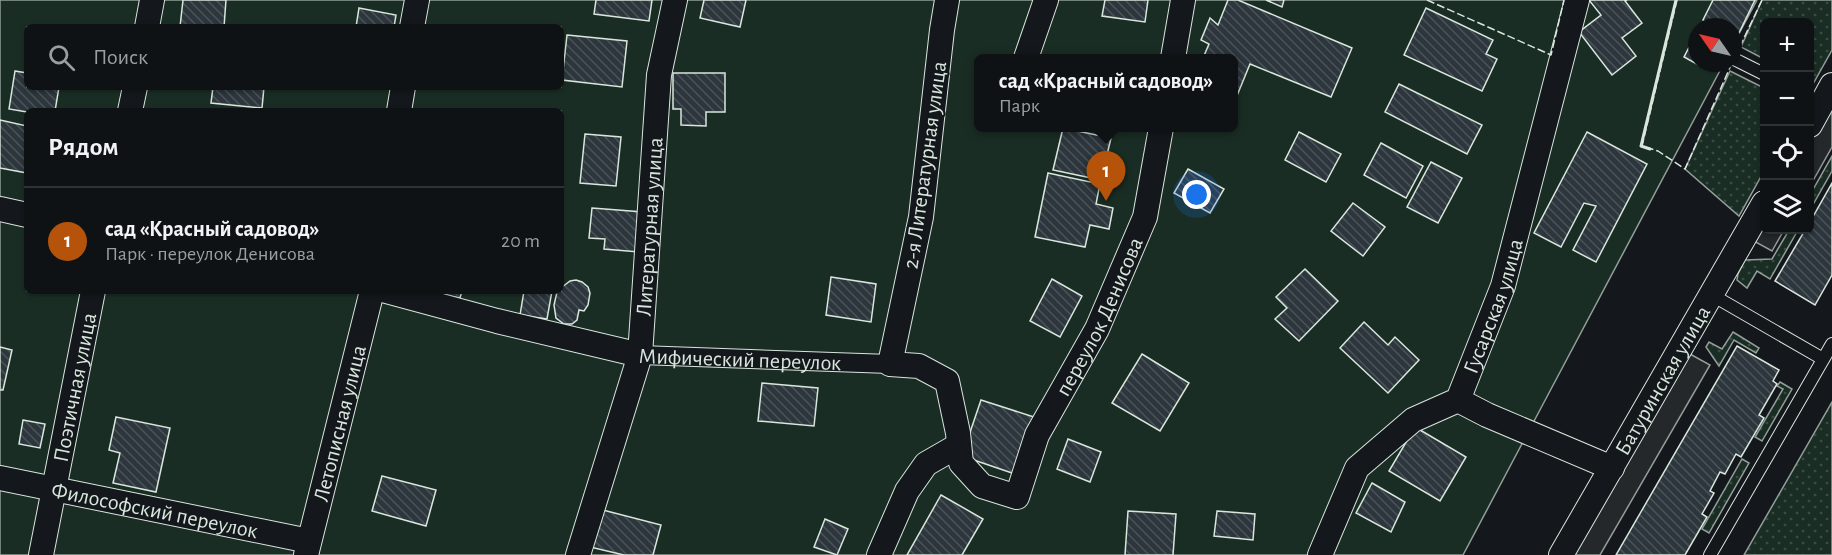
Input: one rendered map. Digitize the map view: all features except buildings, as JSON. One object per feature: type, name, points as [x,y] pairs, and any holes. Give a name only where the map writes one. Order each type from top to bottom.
[{"type":"street","points":[[148,24],[152,0]]},
{"type":"street","points":[[413,24],[417,0]]},
{"type":"street","name":"Литературная улица","points":[[578,555],[640,355],[659,75],[675,0]]},
{"type":"street","name":"2-я Литературная улица","points":[[890,364],[921,217],[947,0]]},
{"type":"street","points":[[1027,54],[1046,0]]},
{"type":"street","points":[[1174,54],[1183,0]]},
{"type":"street","name":"Гусарская улица","points":[[1320,555],[1357,468],[1413,420],[1458,400],[1503,286],[1577,0]]},
{"type":"street","points":[[131,108],[134,90]]},
{"type":"street","points":[[400,108],[402,90]]},
{"type":"street","points":[[1814,114],[1822,95]]},
{"type":"street","name":"переулок Денисова","points":[[1017,497],[1037,435],[1097,328],[1145,217],[1160,132]]},
{"type":"street","points":[[0,209],[24,214]]},
{"type":"street","name":"Батуринская улица","points":[[1561,555],[1760,211]]},
{"type":"street","name":"Поэтичная улица","points":[[40,555],[92,294]]},
{"type":"street","name":"Летописная улица","points":[[308,548],[371,294]]},
{"type":"street","name":"Мифический переулок","points":[[397,294],[497,321],[640,355],[919,366],[947,381],[961,463],[982,486],[1017,497]]},
{"type":"street","points":[[1458,400],[1487,415],[1612,468]]},
{"type":"street","points":[[879,555],[907,490],[926,464],[959,445]]},
{"type":"street","name":"Философский переулок","points":[[0,478],[308,548]]},
{"type":"lane","points":[[1742,63],[1760,72]]},
{"type":"lane","points":[[1712,295],[1823,359]]},
{"type":"lane","points":[[1710,555],[1832,344]]},
{"type":"green space","points":[[0,0],[1757,0],[1742,28],[1742,18],[1688,18],[1688,72],[1719,72],[1463,555],[0,555]]},
{"type":"green space","points":[[1762,0],[1832,0],[1832,50],[1814,82],[1814,18],[1760,18],[1760,57],[1742,48]]},
{"type":"green space","points":[[1730,72],[1760,86],[1760,178],[1739,216],[1685,169]]},
{"type":"green space","points":[[1832,156],[1832,171],[1814,203],[1814,188]]},
{"type":"green space","points":[[1787,234],[1796,234],[1770,279],[1757,271],[1747,288],[1737,280],[1745,260],[1772,259]]},
{"type":"green space","points":[[1733,332],[1759,348],[1756,353],[1734,340],[1719,366],[1706,347],[1709,342],[1722,349]]},
{"type":"green space","points":[[1780,382],[1792,389],[1762,441],[1755,437],[1783,389],[1777,386]]},
{"type":"green space","points":[[1832,402],[1832,555],[1744,555]]},
{"type":"green space","points":[[1742,459],[1749,463],[1709,533],[1702,529]]},
{"type":"shaded area","points":[[1832,101],[1832,147],[1814,179],[1814,133]]},
{"type":"shaded area","points":[[1760,225],[1760,234],[1782,234],[1772,251],[1752,240]]},
{"type":"shaded area","points":[[1690,354],[1710,365],[1600,555],[1574,555]]},
{"type":"fence","points":[[1427,0],[1551,55],[1564,0]]},
{"type":"fence","points":[[1677,0],[1642,146],[1658,151],[1685,169],[1728,72]]},
{"type":"fence","points":[[1742,42],[1762,0]]},
{"type":"wall","points":[[1650,149],[1641,146],[1676,0]]},
{"type":"place","name":"сад «Красный садовод»","points":[[1106,201]]}]
